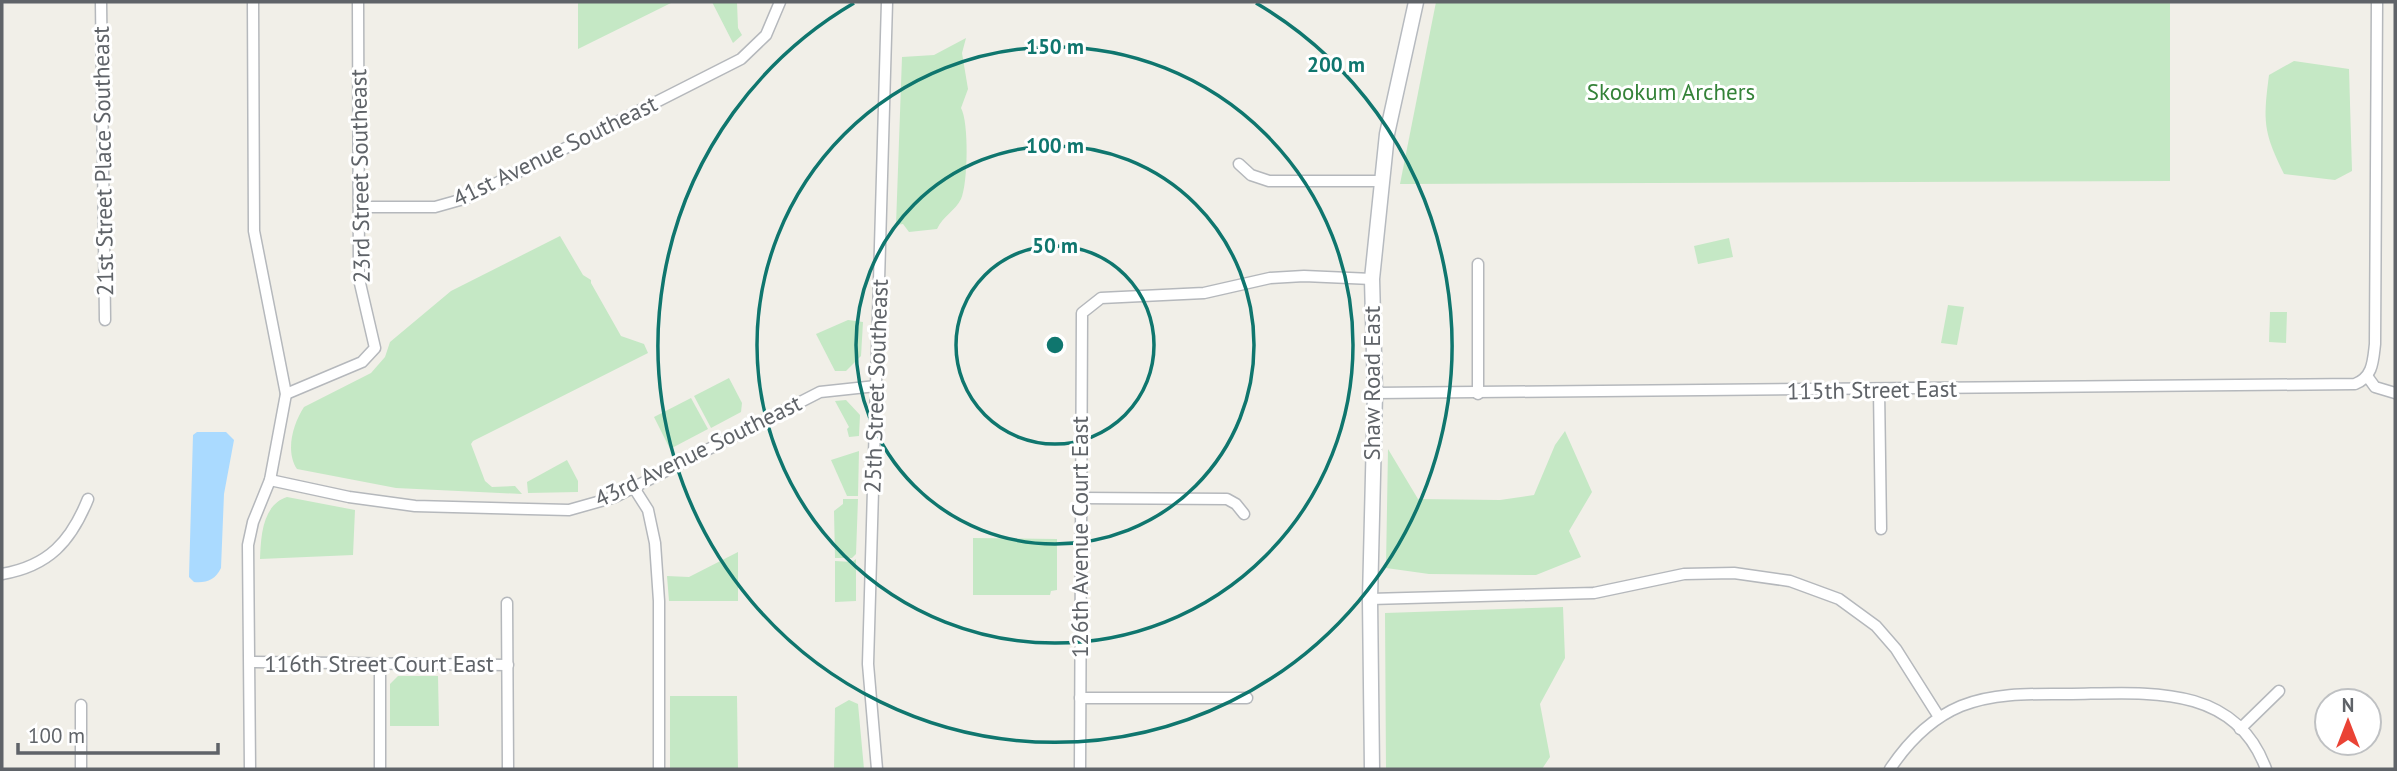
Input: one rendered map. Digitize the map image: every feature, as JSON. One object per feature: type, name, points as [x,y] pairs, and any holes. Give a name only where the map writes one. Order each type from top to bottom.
[{"type":"main road","name":"Shaw Road East","points":[[1372,769],[1370,599],[1374,393],[1371,279],[1387,134],[1416,2]]},
{"type":"street","name":"21st Street Place Southeast","points":[[101,2],[105,320]]},
{"type":"street","points":[[250,769],[250,532],[270,480],[286,394],[254,231],[254,2]]},
{"type":"street","name":"23rd Street Southeast","points":[[286,394],[362,362],[375,348],[374,336],[360,293],[358,2]]},
{"type":"street","name":"41st Avenue Southeast","points":[[359,207],[452,204],[741,59],[766,35],[780,2]]},
{"type":"street","name":"25th Street Southeast","points":[[877,769],[868,664],[887,2]]},
{"type":"street","points":[[2377,2],[2375,344],[2372,368],[2367,376],[2375,387],[2395,393]]},
{"type":"street","points":[[1239,164],[1251,175],[1269,181],[1380,181]]},
{"type":"street","points":[[1478,264],[1478,394]]},
{"type":"street","name":"126th Avenue Court East","points":[[1080,769],[1082,313],[1087,306],[1101,298],[1205,293],[1270,278],[1304,276],[1371,279]]},
{"type":"street","name":"115th Street East","points":[[1374,393],[2346,385],[2355,384],[2367,376]]},
{"type":"street","name":"43rd Avenue Southeast","points":[[270,480],[381,503],[455,510],[536,512],[587,507],[634,488],[820,392],[876,386]]},
{"type":"street","points":[[1880,389],[1881,529]]},
{"type":"street","points":[[634,488],[649,510],[655,543],[659,601],[659,769]]},
{"type":"street","points":[[1080,498],[1227,499],[1244,513]]},
{"type":"street","points":[[2,574],[42,559],[68,540],[88,499]]},
{"type":"street","points":[[1370,599],[1594,593],[1634,582],[1696,574],[1734,573],[1790,581],[1839,599],[1876,626],[1896,649],[1940,717]]},
{"type":"street","points":[[507,603],[508,769]]},
{"type":"street","name":"116th Street Court East","points":[[250,662],[508,665]]},
{"type":"street","points":[[380,664],[380,769]]},
{"type":"street","points":[[2240,729],[2279,691]]},
{"type":"street","points":[[1890,769],[1908,743],[1940,717],[1961,706],[1996,696],[2161,693],[2200,702],[2240,729],[2266,769]]},
{"type":"street","points":[[1080,698],[1247,698]]},
{"type":"street","points":[[81,705],[81,769]]},
{"type":"green space","points":[[578,2],[673,2],[578,49]]},
{"type":"green space","points":[[712,2],[737,2],[738,28],[742,35],[733,43]]},
{"type":"green space","name":"Skookum Archers","points":[[1436,2],[2170,2],[2170,181],[1400,184]]},
{"type":"green space","points":[[966,38],[962,53],[968,89],[961,108],[964,115],[966,167],[961,199],[937,229],[909,232],[903,224],[896,225],[902,57],[934,55]]},
{"type":"green space","points":[[2294,61],[2349,69],[2352,171],[2335,180],[2284,174],[2268,136],[2266,104],[2269,75]]},
{"type":"green space","points":[[560,236],[583,275],[591,280],[621,336],[644,344],[648,353],[473,441],[471,444],[485,481],[492,487],[515,486],[522,494],[396,488],[297,469],[293,462],[291,446],[297,421],[304,407],[371,373],[385,357],[390,342],[451,291]]},
{"type":"green space","points":[[1729,238],[1733,257],[1698,264],[1694,246]]},
{"type":"green space","points":[[1948,305],[1964,307],[1957,345],[1941,343]]},
{"type":"green space","points":[[2270,312],[2287,312],[2286,343],[2269,342]]},
{"type":"green space","points":[[848,320],[863,322],[861,356],[846,371],[835,371],[816,334]]},
{"type":"green space","points":[[729,378],[742,403],[741,412],[711,428],[694,396]]},
{"type":"green space","points":[[691,398],[708,429],[670,449],[654,417]]},
{"type":"green space","points":[[846,400],[860,415],[859,436],[849,437],[849,427],[835,401]]},
{"type":"green space","points":[[1565,431],[1592,492],[1569,531],[1581,557],[1536,575],[1429,574],[1386,568],[1388,449],[1418,499],[1500,500],[1534,495],[1555,445]]},
{"type":"green space","points":[[859,451],[858,496],[847,496],[831,460]]},
{"type":"green space","points":[[567,460],[578,481],[578,492],[528,493],[527,482]]},
{"type":"green space","points":[[287,497],[355,510],[353,555],[260,559],[264,523],[272,507]]},
{"type":"green space","points":[[843,499],[858,499],[856,554],[852,558],[835,558],[834,511],[843,504]]},
{"type":"green space","points":[[973,538],[1057,539],[1057,590],[1051,591],[1050,595],[973,595]]},
{"type":"green space","points":[[738,552],[738,601],[669,601],[667,576],[689,577]]},
{"type":"green space","points":[[856,559],[856,601],[835,602],[835,561],[852,562]]},
{"type":"green space","points":[[1563,607],[1565,658],[1540,704],[1550,757],[1542,769],[1386,769],[1385,613]]},
{"type":"green space","points":[[398,676],[438,676],[439,726],[390,726],[390,684]]},
{"type":"green space","points":[[670,696],[737,696],[738,769],[670,769]]},
{"type":"green space","points":[[849,700],[858,704],[864,769],[834,769],[835,708]]},
{"type":"water","points":[[197,432],[226,432],[234,440],[224,494],[221,568],[213,578],[194,582],[189,577],[193,435]]}]
